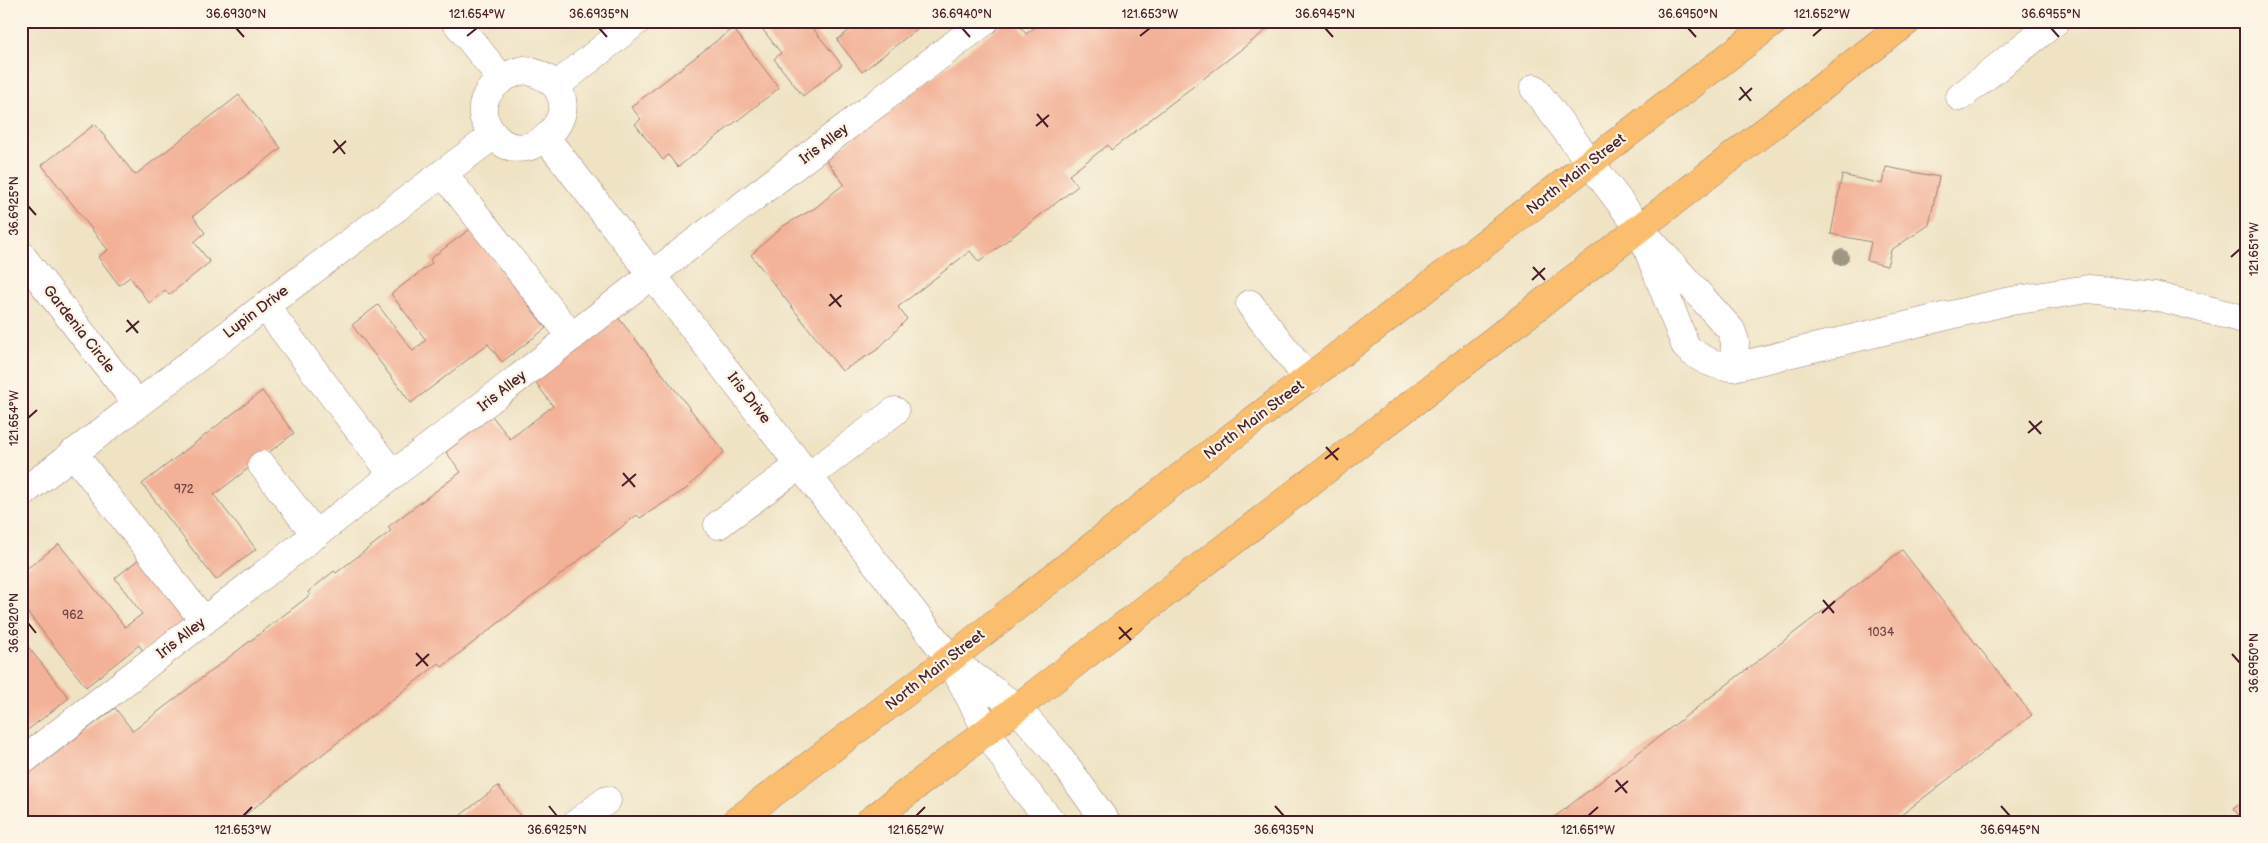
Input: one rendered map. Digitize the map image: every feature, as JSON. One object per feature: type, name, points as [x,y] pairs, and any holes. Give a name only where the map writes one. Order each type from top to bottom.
[{"type":"main road","name":"North Main Street","points":[[735,822],[950,659],[1199,462],[1776,21]]},
{"type":"main road","points":[[869,822],[1908,21]]},
{"type":"street","points":[[455,21],[501,78]]},
{"type":"street","points":[[556,86],[637,21]]},
{"type":"street","name":"Iris Alley","points":[[21,762],[653,274],[985,21]]},
{"type":"street","points":[[1960,97],[2056,21]]},
{"type":"street","points":[[525,70],[536,72],[556,86],[561,96],[563,114],[560,122],[546,138],[535,145],[522,148],[510,147],[494,135],[484,118],[483,109],[486,97],[501,78],[513,71],[525,70]]},
{"type":"street","points":[[1534,88],[1592,162],[1640,229],[1731,330],[1736,341],[1734,367]]},
{"type":"street","name":"Lupin Drive","points":[[21,494],[264,306],[494,135]]},
{"type":"street","name":"Iris Drive","points":[[546,138],[950,659]]},
{"type":"street","points":[[443,173],[572,337]]},
{"type":"street","points":[[1640,229],[1686,347],[1696,356],[1721,367],[1734,367],[2005,302],[2088,289],[2155,296],[2247,320]]},
{"type":"street","name":"Gardenia Circle","points":[[21,255],[137,404]]},
{"type":"street","points":[[1250,304],[1308,380]]},
{"type":"street","points":[[264,306],[394,475]]},
{"type":"street","points":[[718,525],[894,410]]},
{"type":"street","points":[[73,454],[204,620]]},
{"type":"street","points":[[262,465],[316,535]]},
{"type":"street","points":[[950,659],[1016,707],[1059,756],[1106,822]]},
{"type":"street","points":[[950,659],[987,731],[1021,785],[1052,822]]},
{"type":"street","points":[[578,822],[606,800]]},
{"type":"building","points":[[756,21],[807,21],[842,65],[803,96],[774,59],[781,53]]},
{"type":"building","points":[[861,21],[927,21],[862,72],[837,40]]},
{"type":"building","points":[[1006,21],[1016,21],[1026,34],[1043,21],[1278,21],[1111,150],[1108,145],[1069,175],[1078,186],[979,262],[970,251],[898,307],[907,319],[877,350],[842,371],[751,255],[783,226],[815,208],[844,184],[826,160]]},
{"type":"building","points":[[733,28],[779,88],[678,167],[668,155],[663,160],[635,124],[641,119],[631,107]]},
{"type":"building","points":[[239,95],[281,148],[193,216],[205,233],[194,242],[210,262],[169,295],[165,290],[149,303],[130,277],[119,285],[98,257],[108,250],[42,165],[95,124],[135,175]]},
{"type":"building","points":[[1886,167],[1939,177],[1929,225],[1891,250],[1887,266],[1867,261],[1871,242],[1831,234],[1842,175],[1882,184]]},
{"type":"building","points":[[470,229],[546,328],[502,362],[488,344],[411,403],[352,325],[378,305],[413,351],[426,340],[391,294],[432,263],[430,259]]},
{"type":"building","points":[[617,316],[724,452],[686,489],[640,518],[637,515],[442,667],[439,663],[236,822],[21,822],[21,780],[115,708],[133,731],[310,595],[308,592],[334,571],[336,573],[391,531],[388,527],[461,472],[446,452],[492,416],[510,439],[553,406],[534,380]]},
{"type":"building","points":[[262,391],[294,433],[214,495],[256,549],[216,580],[142,484]]},
{"type":"building","points":[[59,544],[125,627],[142,614],[115,578],[139,559],[185,619],[143,651],[139,645],[86,687],[21,604],[21,573]]},
{"type":"building","points":[[1902,550],[2032,715],[1892,822],[1548,822]]},
{"type":"building","points":[[21,638],[69,698],[21,735]]},
{"type":"building","points":[[498,786],[525,822],[452,822]]},
{"type":"building","points":[[2247,798],[2247,822],[2244,822],[2233,808]]}]
